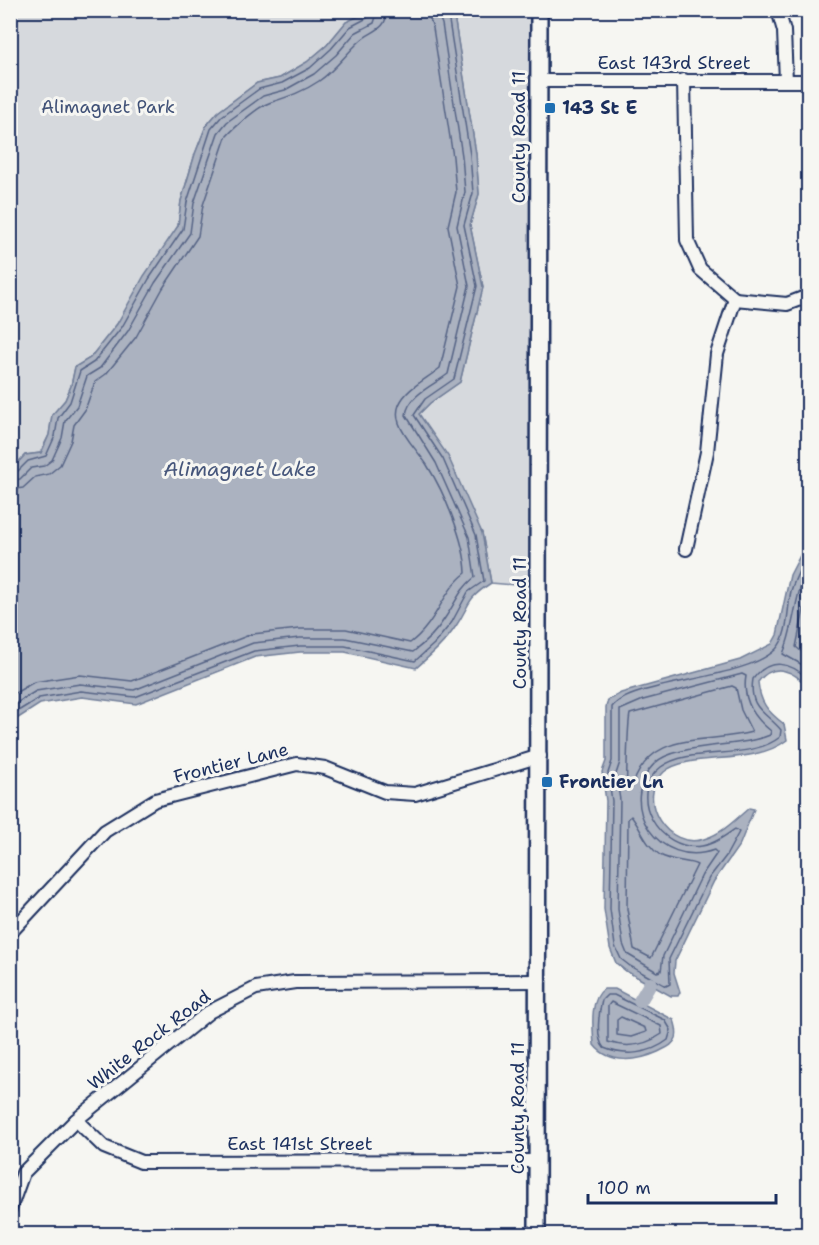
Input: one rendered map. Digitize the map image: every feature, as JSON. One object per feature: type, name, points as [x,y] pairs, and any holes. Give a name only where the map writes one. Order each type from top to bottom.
[{"type":"street","name":"County Road 11","points":[[537,1234],[540,756],[538,10]]},
{"type":"street","points":[[778,10],[783,31],[786,81]]},
{"type":"street","points":[[684,80],[687,240],[700,269],[735,298],[787,304],[808,296]]},
{"type":"street","name":"East 143rd Street","points":[[539,81],[808,81]]},
{"type":"street","points":[[686,549],[707,452],[717,354],[735,298]]},
{"type":"street","name":"Frontier Lane","points":[[10,933],[105,831],[155,800],[297,764],[325,768],[385,792],[415,794],[540,756]]},
{"type":"street","name":"White Rock Road","points":[[10,1209],[23,1173],[76,1120],[209,1012],[256,988],[295,982],[539,981]]},
{"type":"street","name":"East 141st Street","points":[[76,1120],[104,1147],[141,1162],[537,1161]]},
{"type":"green space","name":"Alimagnet Park","points":[[11,11],[370,11],[346,22],[327,45],[307,62],[280,78],[257,83],[218,112],[206,126],[181,201],[178,226],[117,324],[90,358],[75,367],[71,386],[65,400],[52,415],[49,435],[40,453],[25,455],[11,470]]},
{"type":"green space","points":[[447,11],[539,11],[539,587],[491,583],[482,533],[419,414],[430,403],[460,382],[483,287],[470,225],[479,194],[476,154],[454,16]]},
{"type":"water","name":"Alimagnet Lake","points":[[370,11],[447,11],[454,16],[476,154],[479,194],[470,225],[483,287],[460,382],[430,403],[419,414],[448,456],[482,533],[491,583],[472,598],[447,638],[416,668],[345,652],[300,652],[255,657],[136,704],[82,697],[40,704],[15,720],[11,776],[11,470],[25,455],[41,453],[49,435],[52,415],[65,400],[75,367],[90,358],[117,324],[144,276],[178,226],[181,201],[206,126],[218,112],[257,83],[280,78],[307,62],[327,45],[346,22]]},
{"type":"water","points":[[808,540],[808,688],[791,673],[777,670],[764,676],[758,682],[766,706],[784,724],[787,740],[757,753],[675,766],[664,772],[656,783],[653,796],[654,808],[659,820],[678,837],[691,841],[704,839],[717,833],[749,808],[754,809],[740,844],[714,881],[675,961],[674,973],[680,992],[678,996],[671,996],[626,971],[616,963],[610,948],[604,909],[606,801],[602,772],[606,761],[608,700],[621,693],[740,660],[772,644],[777,635],[790,575]]},
{"type":"water","points":[[604,989],[615,989],[674,1020],[677,1031],[675,1041],[658,1052],[642,1058],[616,1058],[601,1051],[594,1045],[593,1015],[596,1000]]},
{"type":"waterway","points":[[640,1001],[650,984]]},
{"type":"place","name":"143 St E","points":[[550,108]]},
{"type":"place","name":"Frontier Ln","points":[[547,782]]}]
